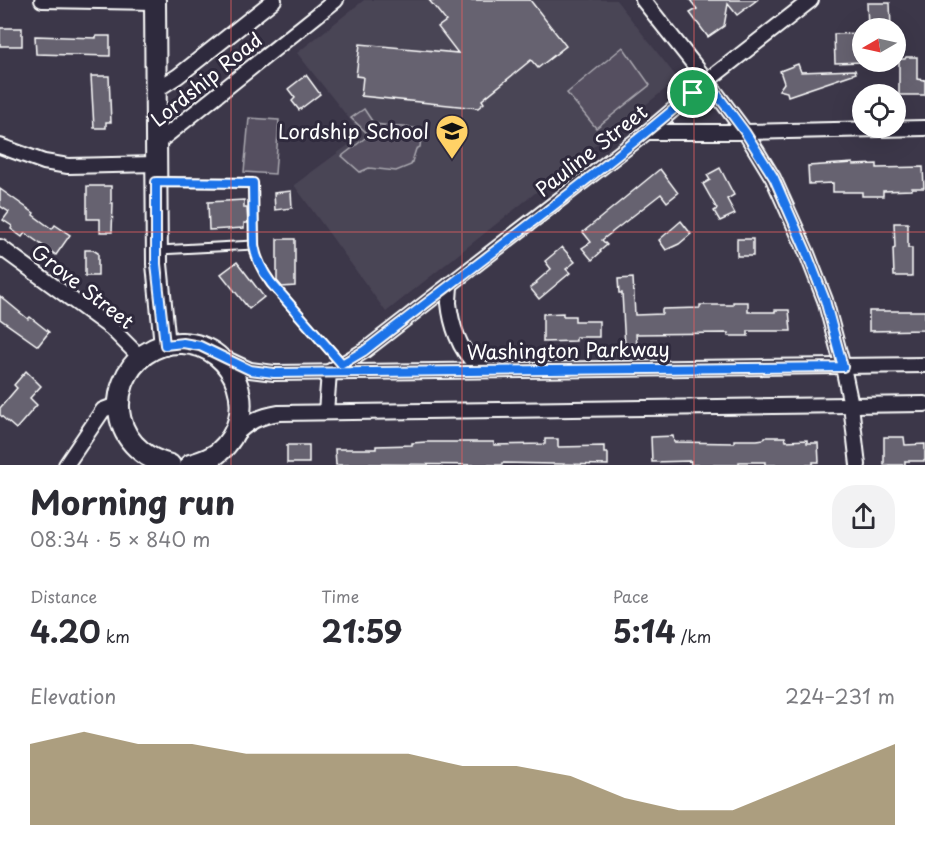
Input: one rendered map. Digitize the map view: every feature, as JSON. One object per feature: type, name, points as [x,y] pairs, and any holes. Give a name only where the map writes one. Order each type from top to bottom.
[{"type":"main road","points":[[155,1],[156,264],[165,345]]},
{"type":"main road","points":[[170,465],[154,460],[140,451],[128,437],[121,421],[119,404],[121,386],[129,370],[141,357],[165,345],[183,343],[200,346],[224,362],[237,382],[240,394],[240,417],[236,429],[219,452],[200,464]]},
{"type":"street","points":[[42,0],[155,1]]},
{"type":"street","name":"Lordship Road","points":[[156,90],[178,76],[274,0]]},
{"type":"street","name":"Lordship Road","points":[[156,143],[336,0]]},
{"type":"street","points":[[643,0],[745,132],[774,178],[825,300],[843,367],[858,465]]},
{"type":"street","name":"Pauline Street","points":[[329,372],[345,368],[647,132],[707,81],[811,0]]},
{"type":"street","points":[[647,132],[925,128]]},
{"type":"street","points":[[0,146],[44,162],[156,173]]},
{"type":"street","name":"Grove Street","points":[[0,247],[111,328],[141,357]]},
{"type":"street","points":[[450,284],[449,302],[458,338],[465,352],[474,362],[487,370]]},
{"type":"street","points":[[215,354],[250,370],[274,373],[329,372],[326,412]]},
{"type":"street","name":"Washington Parkway","points":[[345,368],[487,370],[925,365]]},
{"type":"street","points":[[66,465],[103,410],[119,404]]},
{"type":"street","points":[[230,439],[244,426],[264,416],[279,412],[925,404]]},
{"type":"lane","points":[[156,173],[253,183],[254,245],[262,270],[345,368]]},
{"type":"lane","points":[[156,250],[254,245]]},
{"type":"shaded area","name":"Lordship School","points":[[364,0],[616,0],[678,79],[386,312],[294,185],[362,135],[297,53]]},
{"type":"shaded area","points":[[623,47],[650,85],[596,128],[567,93]]},
{"type":"shaded area","points":[[364,109],[374,124],[422,129],[420,147],[416,149],[411,165],[396,171],[369,168],[360,172],[342,156],[369,135],[351,118]]},
{"type":"shaded area","points":[[249,118],[279,120],[275,174],[244,172]]},
{"type":"building","points":[[429,0],[530,0],[566,46],[538,68],[531,60],[482,100],[484,103],[478,108],[361,96],[363,77],[356,76],[360,44],[458,53],[438,27],[446,21]]},
{"type":"building","points":[[690,0],[757,0],[737,15],[728,4],[724,26],[708,37],[690,13],[697,9]]},
{"type":"building","points":[[867,3],[890,3],[891,18],[868,18]]},
{"type":"building","points":[[0,28],[22,28],[22,46],[0,46]]},
{"type":"building","points":[[852,33],[852,62],[835,63],[834,34]]},
{"type":"building","points":[[35,36],[96,38],[96,36],[110,36],[110,56],[36,54]]},
{"type":"building","points":[[906,57],[917,57],[917,79],[925,80],[925,95],[906,95],[906,84],[899,84],[899,72],[906,72]]},
{"type":"building","points":[[798,64],[801,72],[852,70],[856,73],[788,96],[787,92],[779,90],[784,83],[780,71]]},
{"type":"building","points":[[306,75],[320,94],[299,110],[292,101],[295,98],[288,89]]},
{"type":"building","points":[[91,76],[109,76],[111,122],[106,122],[106,128],[94,128]]},
{"type":"building","points":[[853,163],[853,165],[877,164],[877,168],[923,167],[924,188],[883,191],[883,196],[862,196],[862,192],[833,192],[833,183],[809,184],[808,166]]},
{"type":"building","points":[[720,168],[734,195],[727,199],[735,214],[720,221],[714,211],[717,209],[703,184],[710,180],[707,175]]},
{"type":"building","points":[[660,169],[678,193],[667,202],[661,194],[643,208],[602,240],[607,245],[592,260],[582,248],[591,242],[583,232]]},
{"type":"building","points":[[87,186],[111,186],[112,232],[100,232],[100,219],[87,219]]},
{"type":"building","points":[[0,189],[52,229],[55,225],[70,235],[56,255],[25,233],[22,237],[3,220],[9,212],[0,206]]},
{"type":"building","points":[[291,191],[292,208],[275,210],[274,193]]},
{"type":"building","points":[[244,200],[248,223],[244,223],[244,228],[209,230],[208,202]]},
{"type":"building","points":[[681,221],[691,234],[679,244],[666,250],[659,240]]},
{"type":"building","points":[[894,223],[908,223],[908,248],[912,248],[912,276],[894,276]]},
{"type":"building","points":[[277,239],[295,239],[295,286],[282,287],[277,281]]},
{"type":"building","points":[[737,239],[753,239],[753,256],[737,256]]},
{"type":"building","points":[[562,247],[575,262],[566,269],[570,273],[539,299],[530,288],[551,269],[545,261]]},
{"type":"building","points":[[85,250],[98,253],[98,276],[85,276]]},
{"type":"building","points":[[237,262],[264,297],[249,309],[221,274]]},
{"type":"building","points":[[633,278],[635,315],[662,314],[662,309],[700,308],[700,305],[733,305],[733,302],[748,302],[748,312],[789,310],[791,331],[748,331],[748,336],[728,336],[728,333],[636,334],[637,346],[625,347],[622,293],[619,293],[618,279]]},
{"type":"building","points":[[0,296],[28,319],[30,317],[49,332],[38,346],[0,319]]},
{"type":"building","points":[[869,311],[925,311],[925,330],[869,331]]},
{"type":"building","points":[[563,313],[563,316],[575,316],[575,321],[599,321],[599,337],[576,337],[576,341],[543,342],[543,314]]},
{"type":"building","points":[[26,371],[41,386],[30,398],[37,405],[16,429],[0,415],[0,408],[17,388],[14,385]]},
{"type":"building","points":[[673,436],[674,442],[734,443],[734,440],[757,440],[765,437],[785,437],[786,441],[807,440],[807,443],[818,443],[819,462],[813,462],[813,465],[765,465],[765,462],[739,462],[739,465],[691,465],[691,461],[652,462],[651,437]]},
{"type":"building","points":[[884,437],[904,437],[905,445],[925,444],[925,461],[905,461],[905,465],[884,465]]},
{"type":"building","points":[[545,439],[558,439],[558,447],[604,446],[604,453],[608,453],[608,465],[502,463],[502,465],[336,465],[335,449],[376,449],[376,446],[412,445],[412,443],[426,442],[494,442],[494,445],[545,444]]},
{"type":"building","points":[[287,445],[309,445],[309,463],[287,463]]},
{"type":"place","name":"Lordship School","points":[[452,160]]},
{"type":"route","points":[[707,81],[745,132],[774,178],[825,300],[843,367],[274,373],[250,370],[200,346],[183,343],[165,345],[156,264],[156,182],[253,183],[254,245],[262,270],[342,364],[364,351],[647,132],[693,93],[707,81]]}]
